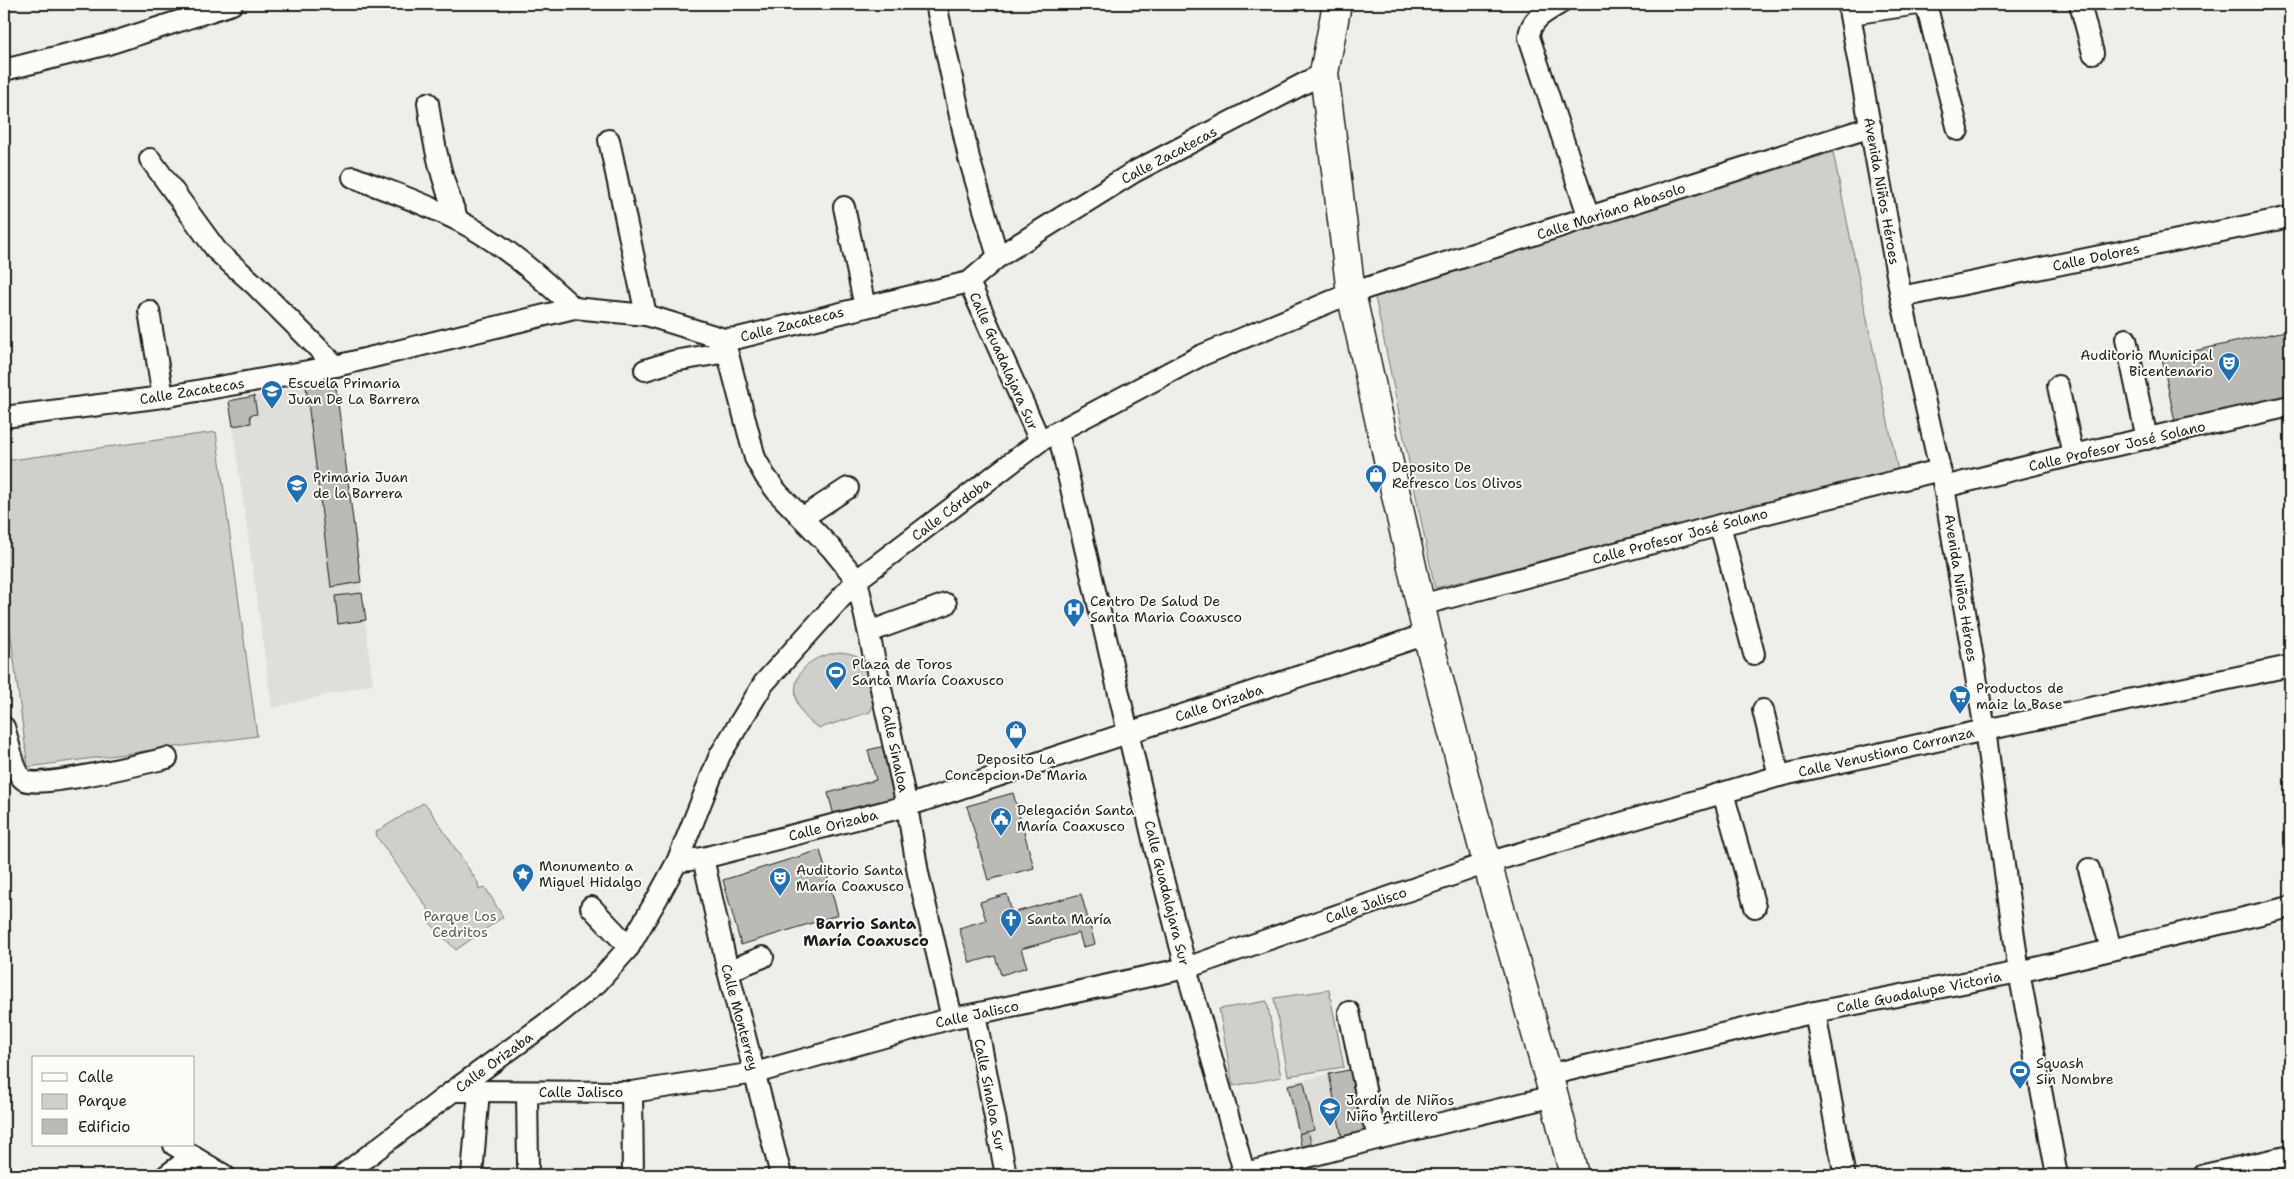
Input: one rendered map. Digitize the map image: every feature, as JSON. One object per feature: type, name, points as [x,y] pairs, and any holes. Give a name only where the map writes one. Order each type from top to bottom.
[{"type":"street","points":[[4,70],[108,44],[232,4]]},
{"type":"street","points":[[936,4],[969,158],[998,257]]},
{"type":"street","points":[[1337,4],[1324,73],[1351,293],[1427,634],[1487,863],[1551,1085],[1574,1175]]},
{"type":"street","points":[[1559,4],[1537,18],[1530,29],[1530,37],[1589,218]]},
{"type":"street","points":[[1850,9],[1918,4]]},
{"type":"street","points":[[1926,4],[1958,130]]},
{"type":"street","points":[[2080,4],[2093,53]]},
{"type":"street","name":"Avenida Niños Héroes","points":[[1850,9],[1901,297],[1942,478],[1984,730],[2019,972],[2057,1175]]},
{"type":"street","name":"Calle Zacatecas","points":[[4,417],[163,397],[336,366],[574,308],[646,316],[726,346],[756,335],[969,282],[998,257],[1134,172],[1324,73]]},
{"type":"street","points":[[428,103],[434,148],[444,186],[458,220]]},
{"type":"street","name":"Calle Mariano Abasolo","points":[[1351,293],[1871,128]]},
{"type":"street","points":[[609,140],[646,316]]},
{"type":"street","points":[[150,159],[218,251],[336,366]]},
{"type":"street","points":[[353,177],[458,220],[503,248],[534,272],[574,308]]},
{"type":"street","points":[[844,207],[865,307]]},
{"type":"street","name":"Calle Dolores","points":[[1901,297],[2290,217]]},
{"type":"street","name":"Calle Guadalajara Sur","points":[[969,282],[1049,437],[1130,733],[1155,848],[1243,1175]]},
{"type":"street","name":"Calle Córdoba","points":[[677,862],[720,755],[764,684],[857,580],[1049,437],[1200,356],[1351,293]]},
{"type":"street","points":[[149,311],[163,397]]},
{"type":"street","points":[[2126,339],[2147,439]]},
{"type":"street","points":[[645,370],[726,346]]},
{"type":"street","name":"Calle Sinaloa","points":[[726,346],[755,458],[765,476],[831,548],[857,580],[907,806],[918,873],[952,1018]]},
{"type":"street","points":[[2058,386],[2073,455]]},
{"type":"street","name":"Calle Profesor José Solano","points":[[1421,605],[1720,525],[1942,478],[2073,455],[2290,406]]},
{"type":"street","points":[[802,518],[848,488]]},
{"type":"street","points":[[1720,525],[1754,654]]},
{"type":"street","points":[[869,632],[946,604]]},
{"type":"street","name":"Calle Orizaba","points":[[343,1175],[453,1091],[552,1020],[597,983],[629,947],[677,862],[703,858],[907,806],[1427,634]]},
{"type":"street","name":"Calle Venustiano Carranza","points":[[1487,863],[1779,776],[1984,730],[2290,669]]},
{"type":"street","points":[[1763,710],[1779,776]]},
{"type":"street","points":[[4,727],[16,767],[22,778],[26,781],[50,782],[168,758]]},
{"type":"street","points":[[1723,793],[1755,906]]},
{"type":"street","name":"Calle Monterrey","points":[[703,858],[728,970],[781,1175]]},
{"type":"street","name":"Calle Jalisco","points":[[453,1091],[632,1092],[755,1073],[952,1018],[1186,968],[1487,863]]},
{"type":"street","points":[[2089,869],[2111,949]]},
{"type":"street","points":[[592,907],[629,947]]},
{"type":"street","name":"Calle Guadalupe Victoria","points":[[1243,1175],[1380,1138],[1551,1085],[1815,1012],[2019,972],[2290,907]]},
{"type":"street","points":[[728,970],[763,957]]},
{"type":"street","points":[[1349,1012],[1370,1113],[1380,1138]]},
{"type":"street","points":[[1815,1012],[1844,1172]]},
{"type":"street","name":"Calle Sinaloa Sur","points":[[975,1014],[1006,1175]]},
{"type":"street","points":[[472,1175],[479,1091]]},
{"type":"street","points":[[527,1092],[528,1166]]},
{"type":"street","points":[[632,1092],[633,1175]]},
{"type":"street","points":[[176,1146],[224,1175]]},
{"type":"street","points":[[167,1175],[193,1156]]},
{"type":"street","points":[[2204,1175],[2279,1164]]},
{"type":"shaded area","name":"Primaria Juan de la Barrera","points":[[335,380],[373,684],[272,708],[229,401]]},
{"type":"shaded area","points":[[1354,1069],[1370,1140],[1303,1157],[1288,1083]]},
{"type":"green space","points":[[1833,152],[1898,471],[1435,588],[1375,297]]},
{"type":"green space","points":[[216,432],[257,736],[28,767],[4,584],[4,461]]},
{"type":"green space","name":"Plaza de Toros Santa María Coaxusco","points":[[840,652],[860,657],[869,665],[874,682],[872,707],[870,712],[820,728],[804,715],[799,707],[796,697],[798,678],[803,670],[814,660]]},
{"type":"green space","name":"Parque Los Cedritos","points":[[423,803],[428,807],[478,883],[479,890],[485,887],[503,917],[456,950],[427,920],[437,915],[431,913],[377,837],[376,832]]},
{"type":"green space","points":[[1329,990],[1344,1067],[1288,1076],[1274,998]]},
{"type":"green space","points":[[1267,1001],[1281,1077],[1233,1086],[1219,1009]]},
{"type":"building","name":"Auditorio Municipal Bicentenario","points":[[2290,330],[2290,406],[2177,432],[2162,358]]},
{"type":"building","points":[[335,380],[361,582],[331,587],[306,386]]},
{"type":"building","points":[[254,396],[257,414],[250,415],[251,423],[233,426],[229,401]]},
{"type":"building","points":[[362,593],[366,620],[338,624],[335,596]]},
{"type":"building","points":[[889,745],[905,805],[836,823],[828,793],[876,780],[868,750]]},
{"type":"building","name":"Delegación Santa María Coaxusco","points":[[1013,793],[1034,868],[988,880],[967,806]]},
{"type":"building","name":"Auditorio Santa María Coaxusco","points":[[820,850],[838,915],[741,945],[723,880]]},
{"type":"building","name":"Santa María","points":[[1007,894],[1012,913],[1081,894],[1095,944],[1083,947],[1079,933],[1021,949],[1027,967],[1001,975],[995,956],[970,963],[959,928],[986,920],[980,902]]},
{"type":"building","points":[[1354,1069],[1370,1140],[1344,1147],[1329,1074]]},
{"type":"building","points":[[1304,1082],[1314,1130],[1299,1134],[1288,1085]]},
{"type":"building","points":[[1308,1131],[1314,1154],[1303,1157],[1299,1134]]},
{"type":"place","name":"Auditorio Municipal Bicentenario","points":[[2229,382]]},
{"type":"place","name":"Escuela Primaria Juan De La Barrera","points":[[272,410]]},
{"type":"place","name":"Deposito De Refresco Los Olivos","points":[[1376,494]]},
{"type":"place","name":"Primaria Juan de la Barrera","points":[[297,504]]},
{"type":"place","name":"Centro De Salud De Santa Maria Coaxusco","points":[[1074,628]]},
{"type":"place","name":"Plaza de Toros Santa María Coaxusco","points":[[836,691]]},
{"type":"place","name":"Productos de maiz la Base","points":[[1960,715]]},
{"type":"place","name":"Deposito La Concepcion De Maria","points":[[1016,750]]},
{"type":"place","name":"Delegación Santa María Coaxusco","points":[[1001,837]]},
{"type":"place","name":"Monumento a Miguel Hidalgo","points":[[523,893]]},
{"type":"place","name":"Auditorio Santa María Coaxusco","points":[[780,897]]},
{"type":"place","name":"Santa María","points":[[1011,938]]},
{"type":"place","name":"Squash Sin Nombre","points":[[2020,1090]]},
{"type":"place","name":"Jardín de Niños Niño Artillero","points":[[1330,1127]]},
{"type":"district","name":"Barrio Santa María Coaxusco","points":[[866,932]]}]
